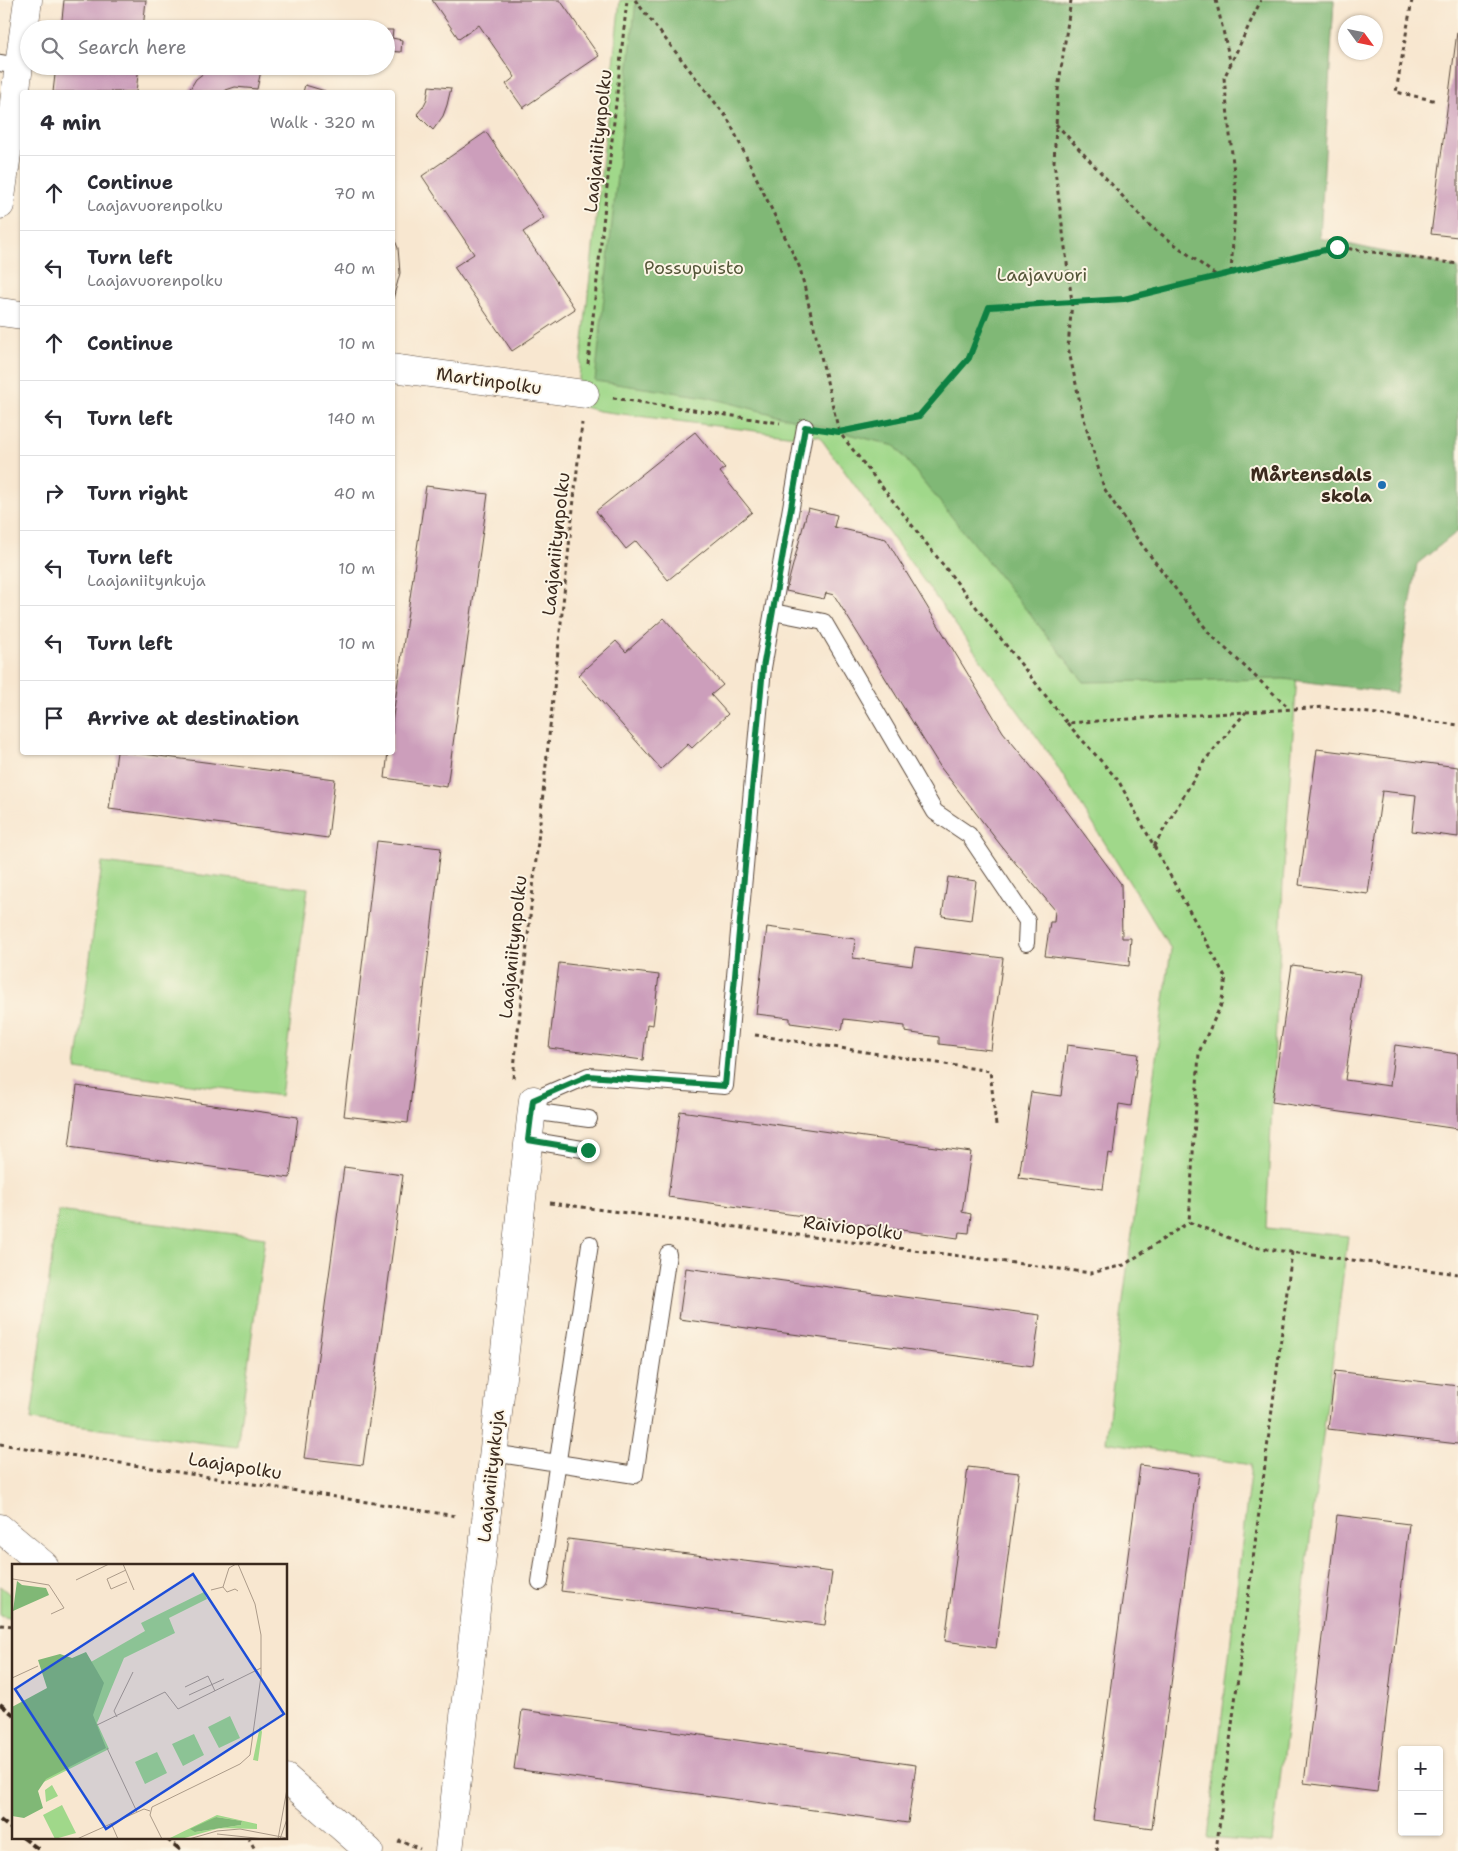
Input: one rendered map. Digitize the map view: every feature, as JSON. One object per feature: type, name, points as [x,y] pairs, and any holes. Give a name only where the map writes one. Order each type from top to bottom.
[{"type":"street","points":[[22,20],[28,0]]},
{"type":"street","points":[[0,206],[10,65],[20,29]]},
{"type":"street","points":[[0,312],[20,315]]},
{"type":"street","name":"Martinpolku","points":[[395,368],[585,394]]},
{"type":"street","name":"Laajaniitynkuja","points":[[449,1851],[532,1106]]},
{"type":"street","points":[[0,1528],[43,1564]]},
{"type":"street","points":[[288,1780],[369,1851]]},
{"type":"lane","points":[[532,1106],[588,1076],[725,1086],[763,668],[805,427]]},
{"type":"lane","points":[[773,612],[824,622],[935,812],[969,835],[1027,921],[1026,943]]},
{"type":"lane","points":[[532,1106],[589,1119]]},
{"type":"lane","points":[[528,1140],[588,1150]]},
{"type":"lane","points":[[540,1582],[590,1244]]},
{"type":"lane","points":[[493,1453],[635,1475],[668,1254]]},
{"type":"path","name":"Laajaniitynpolku","points":[[512,1081],[627,0]]},
{"type":"path","points":[[635,0],[728,118],[800,268],[839,432],[1066,723],[1118,780],[1226,978],[1221,1005],[1199,1052],[1189,1222],[1252,1247],[1458,1274]]},
{"type":"path","points":[[1071,0],[1058,90],[1054,162],[1072,302],[1068,347],[1082,412],[1104,488],[1136,537],[1210,634],[1289,708]]},
{"type":"path","points":[[1216,0],[1231,65]]},
{"type":"path","points":[[1231,273],[1236,192],[1224,78],[1260,0]]},
{"type":"path","points":[[1412,0],[1396,92],[1437,101]]},
{"type":"path","points":[[1056,124],[1149,225],[1218,276]]},
{"type":"path","points":[[585,394],[839,432],[919,416],[969,358],[989,307],[1124,299],[1337,247],[1458,264]]},
{"type":"path","points":[[1066,723],[1325,707],[1458,725]]},
{"type":"path","points":[[1154,846],[1205,760],[1247,711]]},
{"type":"path","points":[[730,1031],[990,1071],[996,1125]]},
{"type":"path","name":"Raiviopolku","points":[[521,1199],[1091,1273],[1124,1265],[1189,1222]]},
{"type":"path","points":[[1216,1851],[1292,1252]]},
{"type":"path","name":"Laajapolku","points":[[0,1444],[456,1516]]},
{"type":"path","points":[[249,1838],[256,1851]]},
{"type":"path","points":[[400,1840],[422,1850]]},
{"type":"green space","name":"Laajavuori","points":[[620,0],[1334,0],[1317,261],[1296,690],[1283,882],[1266,1228],[1348,1236],[1272,1843],[1208,1838],[1251,1465],[1106,1442],[1124,1292],[1171,949],[1050,755],[819,436],[795,436],[599,411],[576,405]]},
{"type":"green space","name":"Laajavuori","points":[[636,0],[1334,0],[1320,238],[1458,268],[1458,531],[1417,564],[1396,693],[1284,679],[1084,682],[895,446],[707,397],[595,381]]},
{"type":"green space","points":[[102,863],[308,888],[281,1096],[76,1069]]},
{"type":"green space","points":[[58,1211],[265,1238],[237,1447],[31,1420]]},
{"type":"green space","points":[[0,1586],[12,1596],[12,1618],[0,1615]]},
{"type":"building","points":[[64,0],[146,0],[144,20],[62,20]]},
{"type":"building","points":[[432,0],[560,0],[599,56],[523,108],[506,84],[515,77],[479,25],[459,39]]},
{"type":"building","points":[[1458,32],[1458,237],[1431,234]]},
{"type":"building","points":[[395,39],[402,40],[401,52],[395,52]]},
{"type":"building","points":[[55,75],[138,75],[136,90],[53,90]]},
{"type":"building","points":[[201,75],[260,75],[257,89],[235,87],[226,90],[189,90],[196,79]]},
{"type":"building","points":[[305,85],[322,90],[304,90]]},
{"type":"building","points":[[429,86],[451,88],[443,116],[433,130],[417,114],[427,99]]},
{"type":"building","points":[[486,132],[544,218],[523,232],[575,309],[512,351],[454,267],[474,254],[422,176]]},
{"type":"building","points":[[395,240],[398,248],[400,273],[395,292]]},
{"type":"building","points":[[695,432],[725,468],[720,472],[752,512],[668,580],[636,541],[626,549],[596,511]]},
{"type":"building","points":[[426,486],[488,494],[447,787],[385,778],[388,755],[395,755],[395,702]]},
{"type":"building","points":[[808,508],[837,515],[834,527],[886,539],[1003,732],[1064,807],[1121,884],[1122,938],[1131,938],[1129,966],[1045,956],[1050,922],[1054,922],[1055,910],[1006,852],[941,768],[834,595],[826,593],[824,599],[786,591]]},
{"type":"building","points":[[664,618],[723,685],[711,695],[728,714],[692,748],[688,744],[661,769],[578,675],[616,641],[626,652]]},
{"type":"building","points":[[1317,749],[1458,767],[1458,837],[1412,831],[1416,795],[1382,791],[1368,894],[1299,885]]},
{"type":"building","points":[[117,755],[151,755],[335,779],[328,838],[109,809]]},
{"type":"building","points":[[377,841],[441,848],[408,1123],[344,1116]]},
{"type":"building","points":[[948,877],[976,881],[971,920],[942,916]]},
{"type":"building","points":[[767,927],[855,939],[853,958],[912,966],[915,947],[1003,958],[991,1050],[939,1044],[939,1037],[905,1032],[905,1026],[844,1019],[842,1030],[790,1023],[790,1018],[756,1014]]},
{"type":"building","points":[[559,963],[659,975],[653,1025],[647,1024],[643,1060],[549,1048]]},
{"type":"building","points":[[1292,965],[1360,974],[1345,1080],[1390,1086],[1395,1045],[1458,1054],[1458,1129],[1272,1102]]},
{"type":"building","points":[[1067,1045],[1138,1054],[1131,1106],[1119,1104],[1113,1154],[1108,1153],[1103,1189],[1019,1178],[1031,1092],[1061,1096]]},
{"type":"building","points":[[77,1086],[298,1117],[290,1178],[69,1147]]},
{"type":"building","points":[[680,1111],[971,1152],[962,1212],[971,1214],[969,1233],[959,1232],[958,1238],[668,1197]]},
{"type":"building","points":[[344,1167],[403,1175],[363,1465],[304,1458]]},
{"type":"building","points":[[686,1268],[1040,1315],[1033,1366],[679,1319]]},
{"type":"building","points":[[1335,1371],[1458,1386],[1458,1444],[1328,1429]]},
{"type":"building","points":[[1140,1465],[1199,1473],[1152,1828],[1093,1820]]},
{"type":"building","points":[[968,1467],[1019,1473],[996,1648],[945,1641]]},
{"type":"building","points":[[1337,1515],[1409,1524],[1377,1792],[1304,1783]]},
{"type":"building","points":[[568,1539],[832,1572],[825,1625],[561,1591]]},
{"type":"building","points":[[522,1710],[916,1765],[908,1823],[514,1769]]},
{"type":"railway","points":[[0,1704],[12,1713]]},
{"type":"railway","points":[[0,1820],[12,1829]]},
{"type":"railway","points":[[23,1838],[41,1851]]},
{"type":"railway","points":[[166,1838],[182,1851]]},
{"type":"place","name":"Mårtensdals skola","points":[[1382,485]]},
{"type":"route","points":[[588,1150],[528,1140],[533,1100],[588,1076],[725,1086],[763,668],[805,427],[839,432],[919,416],[969,358],[989,307],[1124,299],[1337,247]]},
{"type":"park label","name":"Possupuisto","points":[[694,268]]}]
